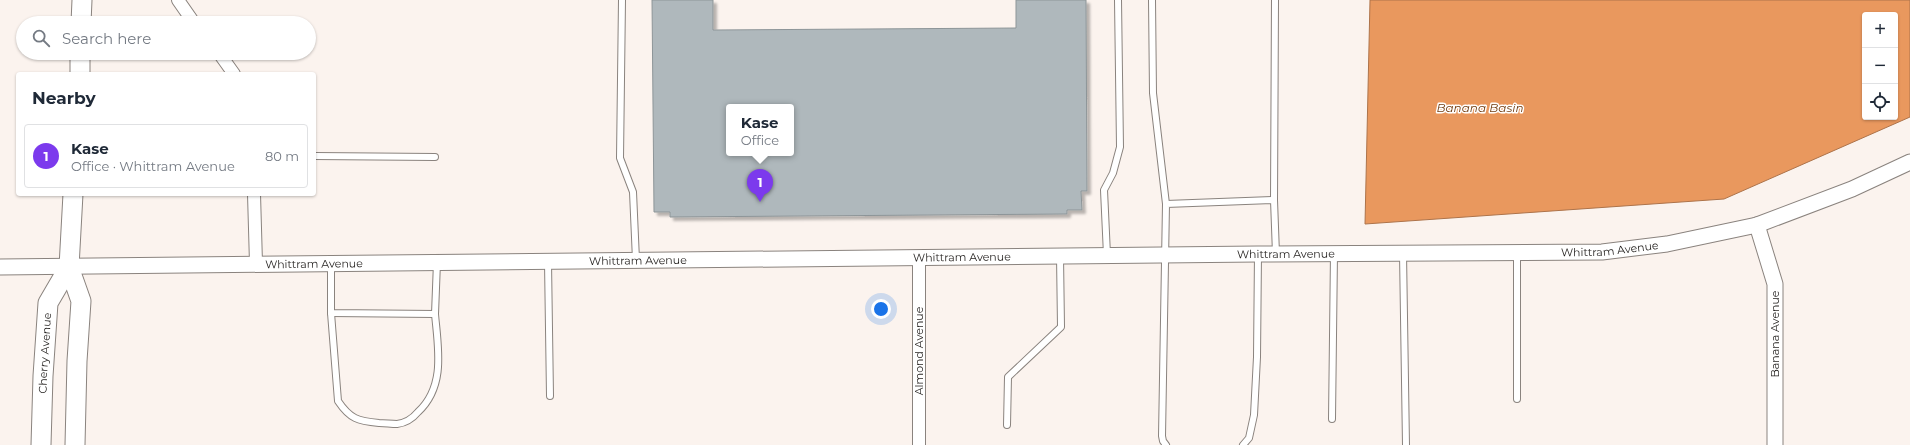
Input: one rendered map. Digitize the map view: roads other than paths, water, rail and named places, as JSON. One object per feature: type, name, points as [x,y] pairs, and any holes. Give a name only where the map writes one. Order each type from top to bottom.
[{"type":"main road","points":[[81,16],[82,0]]},
{"type":"main road","points":[[80,60],[80,72]]},
{"type":"main road","name":"Cherry Avenue","points":[[73,196],[69,267],[81,301],[75,445]]},
{"type":"main road","name":"Cherry Avenue","points":[[41,445],[43,376],[48,302],[69,267]]},
{"type":"street","points":[[178,0],[189,16]]},
{"type":"street","points":[[223,60],[232,72]]},
{"type":"street","name":"Whittram Avenue","points":[[0,267],[331,262],[1602,252],[1667,244],[1757,225],[1852,189],[1910,162]]},
{"type":"street","points":[[254,196],[256,263]]},
{"type":"street","name":"Banana Avenue","points":[[1757,225],[1775,284],[1775,445]]},
{"type":"street","name":"Almond Avenue","points":[[919,258],[919,445]]},
{"type":"lane","points":[[622,0],[620,158],[633,192],[636,260]]},
{"type":"lane","points":[[1107,256],[1104,190],[1113,173],[1120,147],[1118,0]]},
{"type":"lane","points":[[1152,0],[1153,93],[1166,204],[1162,436],[1166,445]]},
{"type":"lane","points":[[1275,0],[1274,200],[1276,254]]},
{"type":"lane","points":[[316,156],[435,157]]},
{"type":"lane","points":[[1166,204],[1274,200]]},
{"type":"lane","points":[[1517,252],[1517,399]]},
{"type":"lane","points":[[1332,419],[1334,253]]},
{"type":"lane","points":[[1403,253],[1406,445]]},
{"type":"lane","points":[[1243,445],[1249,438],[1254,415],[1257,357],[1258,254]]},
{"type":"lane","points":[[1007,425],[1008,377],[1061,327],[1060,256]]},
{"type":"lane","points":[[548,261],[550,396]]},
{"type":"lane","points":[[331,262],[331,313],[338,401],[346,413],[362,422],[398,424],[412,418],[427,405],[436,388],[439,354],[435,314],[437,262]]},
{"type":"lane","points":[[331,313],[435,314]]},
{"type":"water","name":"Banana Basin","points":[[1370,0],[1910,0],[1910,117],[1724,199],[1365,224]]},
{"type":"place","name":"Kase","points":[[760,202]]}]
